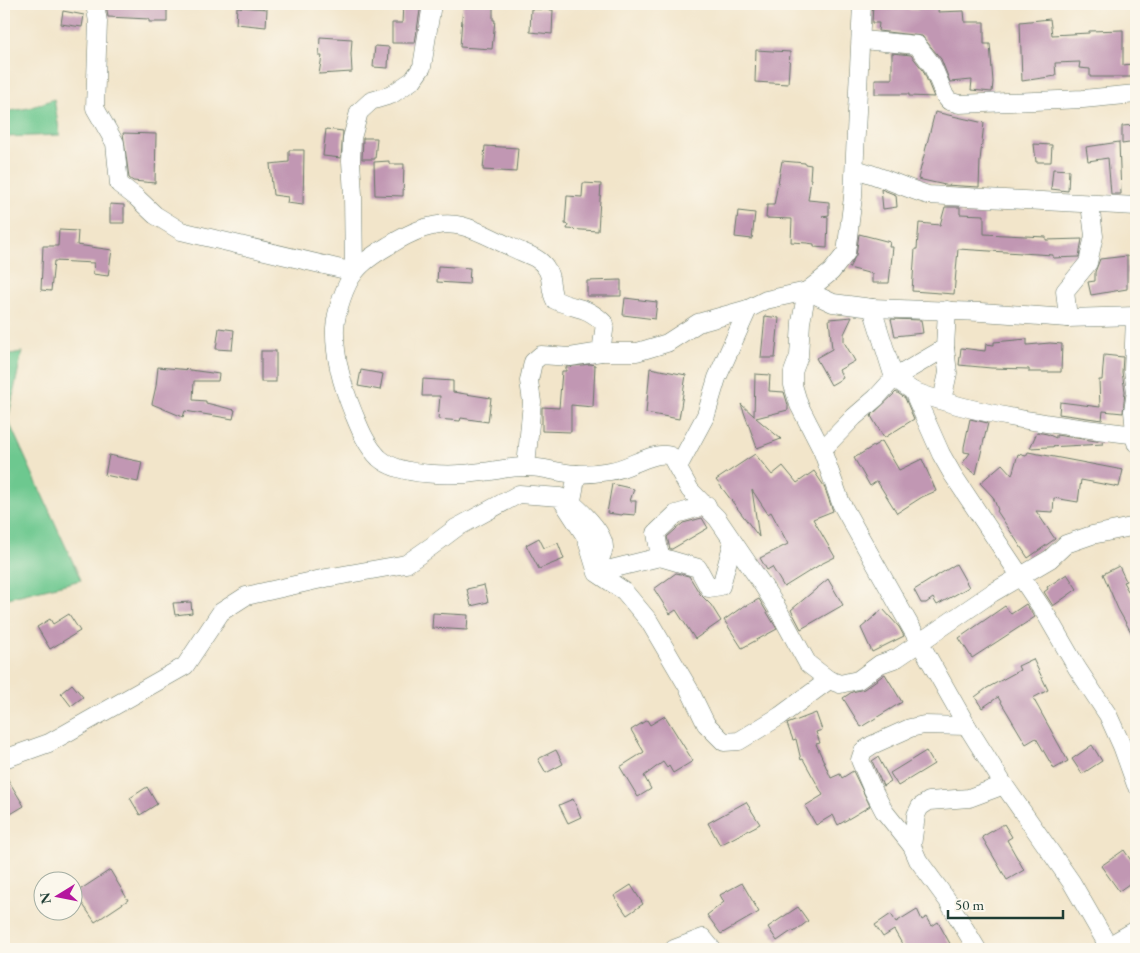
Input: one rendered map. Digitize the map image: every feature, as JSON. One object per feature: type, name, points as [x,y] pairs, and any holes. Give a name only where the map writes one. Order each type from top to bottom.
[{"type":"street","points":[[94,4],[98,22],[95,108],[115,143],[119,184],[155,215],[181,231],[354,272]]},
{"type":"street","points":[[354,272],[351,161],[354,129],[359,112],[371,101],[391,95],[413,80],[422,67],[432,4]]},
{"type":"street","points":[[526,467],[532,402],[529,381],[533,362],[541,355],[570,357],[601,352],[637,352],[667,343],[698,323],[748,309],[766,300],[807,290],[831,272],[846,253],[855,169],[862,40],[862,4]]},
{"type":"street","points":[[862,40],[917,45],[932,65],[945,96],[949,101],[959,104],[1083,99],[1136,94]]},
{"type":"street","points":[[855,169],[881,176],[900,186],[928,195],[1136,206]]},
{"type":"street","points":[[1068,318],[1065,291],[1088,263],[1094,236],[1090,204]]},
{"type":"street","points":[[601,352],[605,324],[596,315],[579,307],[555,300],[548,272],[540,261],[491,237],[462,226],[438,225],[408,233],[375,254],[354,272],[339,303],[335,327],[335,354],[347,398],[361,432],[368,445],[381,459],[407,471],[458,475],[526,467],[577,474],[620,470],[650,457],[664,454],[671,456],[690,490],[707,505],[776,606],[808,664],[829,680],[840,684],[858,680],[880,664],[897,658],[992,593],[1050,559],[1066,544],[1136,526]]},
{"type":"street","points":[[807,290],[833,303],[872,308],[946,310],[1068,318],[1136,316],[1136,438],[998,414],[913,391],[894,378],[872,308]]},
{"type":"street","points":[[807,290],[801,322],[799,356],[793,372],[793,385],[799,405],[822,450],[841,503],[967,726],[1004,785],[1072,883],[1107,948],[1136,930]]},
{"type":"street","points":[[678,467],[706,415],[717,378],[748,309]]},
{"type":"street","points":[[942,400],[948,373],[945,348],[946,310]]},
{"type":"street","points":[[822,450],[894,378],[945,348]]},
{"type":"street","points":[[913,391],[941,454],[953,475],[1048,616],[1077,668],[1108,715],[1136,784]]},
{"type":"street","points":[[577,474],[572,500],[574,505],[594,526],[602,539],[604,545],[599,563],[603,569],[611,569],[660,557],[698,568],[708,588],[721,586],[733,542]]},
{"type":"street","points":[[4,759],[49,743],[184,666],[221,612],[246,596],[326,578],[406,564],[456,528],[519,494],[560,497],[586,537],[597,573],[624,591],[649,621],[689,689],[706,724],[724,742],[739,741],[780,716],[829,680]]},
{"type":"street","points":[[660,557],[656,533],[676,514],[707,505]]},
{"type":"street","points":[[967,726],[924,725],[910,728],[872,745],[863,751],[860,760],[884,811],[912,846],[918,860],[948,901],[977,949]]},
{"type":"street","points":[[912,846],[916,815],[920,807],[929,801],[969,798],[1004,785]]},
{"type":"street","points":[[674,949],[703,938],[712,949]]},
{"type":"green space","points":[[54,99],[60,135],[4,137],[4,112],[29,108]]},
{"type":"green space","points":[[22,352],[8,420],[81,580],[4,599],[4,355]]},
{"type":"building","points":[[106,4],[136,4],[136,6],[167,5],[167,22],[149,22],[149,19],[108,17]]},
{"type":"building","points":[[403,4],[421,4],[415,43],[392,43],[392,23],[402,23]]},
{"type":"building","points":[[463,4],[493,4],[493,20],[495,20],[492,49],[460,47]]},
{"type":"building","points":[[873,4],[885,4],[885,8],[918,10],[919,4],[939,4],[938,12],[964,11],[965,22],[984,22],[984,44],[990,44],[992,92],[971,90],[972,80],[950,82],[941,59],[922,36],[878,31],[879,23],[872,23]]},
{"type":"building","points":[[237,7],[267,9],[266,27],[236,24]]},
{"type":"building","points":[[531,9],[553,10],[552,34],[530,32]]},
{"type":"building","points":[[63,11],[84,15],[82,27],[61,24]]},
{"type":"building","points":[[1050,19],[1052,35],[1123,30],[1123,65],[1132,64],[1132,77],[1090,77],[1090,69],[1079,68],[1080,62],[1055,63],[1056,76],[1022,81],[1020,22]]},
{"type":"building","points":[[320,37],[352,39],[352,72],[319,74],[322,56],[319,56]]},
{"type":"building","points":[[375,46],[389,47],[388,68],[373,67]]},
{"type":"building","points":[[756,50],[790,52],[788,84],[755,82]]},
{"type":"building","points":[[892,53],[911,55],[923,70],[934,97],[909,96],[909,94],[875,94],[875,79],[892,79]]},
{"type":"building","points":[[935,112],[984,123],[979,187],[945,185],[918,179]]},
{"type":"building","points":[[1136,125],[1136,142],[1122,144],[1122,126]]},
{"type":"building","points":[[326,129],[343,131],[341,158],[323,156]]},
{"type":"building","points":[[123,133],[156,134],[155,183],[133,181],[129,178]]},
{"type":"building","points":[[363,138],[377,138],[375,159],[362,159]]},
{"type":"building","points":[[1119,142],[1121,194],[1111,194],[1108,158],[1088,161],[1086,147]]},
{"type":"building","points":[[1034,144],[1052,145],[1051,162],[1036,162]]},
{"type":"building","points":[[485,146],[518,148],[516,172],[483,170]]},
{"type":"building","points":[[289,150],[304,150],[303,205],[287,203],[288,197],[273,195],[270,164],[289,162]]},
{"type":"building","points":[[389,161],[389,164],[404,164],[403,196],[375,195],[374,162]]},
{"type":"building","points":[[782,161],[811,165],[808,200],[829,202],[829,215],[822,216],[828,217],[827,248],[814,247],[814,244],[791,242],[792,219],[766,218],[767,205],[774,205]]},
{"type":"building","points":[[1053,169],[1069,170],[1068,191],[1051,189]]},
{"type":"building","points":[[583,183],[601,184],[598,231],[567,229],[568,225],[565,224],[567,196],[582,197]]},
{"type":"building","points":[[881,189],[896,195],[897,207],[883,209]]},
{"type":"building","points":[[110,204],[124,205],[124,223],[110,223]]},
{"type":"building","points":[[945,207],[960,207],[960,214],[984,215],[984,234],[1046,237],[1046,240],[1082,239],[1079,257],[1053,258],[1053,255],[958,249],[954,294],[912,291],[919,223],[940,225]]},
{"type":"building","points":[[738,211],[755,213],[752,239],[735,237]]},
{"type":"building","points":[[59,230],[78,231],[77,245],[112,250],[108,276],[93,274],[94,263],[54,261],[51,291],[41,290],[43,246],[58,246]]},
{"type":"building","points":[[859,234],[890,242],[889,247],[893,247],[889,283],[872,283],[872,274],[849,268],[856,255]]},
{"type":"building","points":[[1127,256],[1127,289],[1091,295],[1088,282],[1095,281],[1095,272],[1100,259]]},
{"type":"building","points":[[438,266],[470,268],[469,284],[437,282]]},
{"type":"building","points":[[621,280],[621,296],[587,296],[587,281]]},
{"type":"building","points":[[625,298],[657,302],[655,319],[623,315]]},
{"type":"building","points":[[765,316],[779,318],[775,358],[761,358]]},
{"type":"building","points":[[852,317],[844,334],[844,342],[855,361],[839,370],[843,378],[831,385],[816,358],[832,349],[829,319]]},
{"type":"building","points":[[891,319],[921,320],[923,333],[895,336]]},
{"type":"building","points":[[219,328],[234,330],[232,350],[216,349]]},
{"type":"building","points":[[1027,339],[1027,345],[1062,344],[1061,372],[1029,372],[1029,369],[959,365],[961,348],[985,351],[986,344],[994,345],[994,342]]},
{"type":"building","points":[[261,351],[276,351],[276,382],[261,382]]},
{"type":"building","points":[[1104,355],[1123,357],[1122,372],[1125,391],[1123,413],[1103,411],[1102,420],[1059,414],[1060,402],[1100,407],[1099,380],[1102,380]]},
{"type":"building","points":[[595,365],[593,407],[571,405],[571,432],[542,431],[542,407],[559,408],[562,371],[566,371],[566,367]]},
{"type":"building","points":[[158,367],[219,374],[218,381],[194,381],[193,400],[206,401],[206,403],[235,410],[233,419],[185,411],[183,417],[152,404]]},
{"type":"building","points":[[650,368],[686,375],[679,419],[646,413]]},
{"type":"building","points":[[361,370],[383,374],[380,390],[358,386]]},
{"type":"building","points":[[755,374],[770,375],[769,391],[784,392],[788,405],[788,410],[756,418],[781,439],[757,448],[741,404],[754,416]]},
{"type":"building","points":[[423,379],[453,381],[453,392],[491,398],[488,422],[461,418],[460,421],[438,419],[440,396],[422,396]]},
{"type":"building","points":[[896,392],[905,398],[914,419],[884,438],[871,416]]},
{"type":"building","points":[[970,419],[988,423],[976,474],[962,464],[970,453],[964,452],[964,447]]},
{"type":"building","points":[[1037,432],[1056,438],[1056,435],[1103,442],[1103,444],[1030,448]]},
{"type":"building","points":[[882,441],[899,470],[922,459],[936,491],[922,497],[897,513],[877,481],[870,486],[854,458]]},
{"type":"building","points":[[1028,452],[1123,470],[1119,487],[1081,480],[1078,502],[1054,498],[1053,512],[1036,511],[1055,539],[1028,558],[997,511],[993,497],[980,483],[1002,464],[1012,475],[1018,454],[1026,456]]},
{"type":"building","points":[[755,454],[772,475],[783,466],[797,483],[814,471],[824,486],[833,511],[813,519],[835,557],[784,587],[772,567],[767,570],[760,558],[788,544],[771,512],[768,514],[752,490],[759,537],[716,480]]},
{"type":"building","points":[[109,455],[142,462],[138,482],[105,475]]},
{"type":"building","points":[[612,484],[634,489],[630,501],[636,501],[635,515],[607,513]]},
{"type":"building","points":[[702,518],[708,528],[670,549],[667,537],[683,523]]},
{"type":"building","points":[[539,538],[544,548],[558,543],[564,559],[539,569],[526,545]]},
{"type":"building","points":[[956,564],[969,587],[937,605],[933,598],[926,603],[921,603],[914,590]]},
{"type":"building","points":[[1119,566],[1126,581],[1123,582],[1136,605],[1136,641],[1118,609],[1103,574]]},
{"type":"building","points":[[676,573],[689,576],[721,621],[695,639],[676,610],[670,614],[654,589]]},
{"type":"building","points":[[1067,574],[1077,589],[1053,606],[1044,592],[1048,589],[1047,587]]},
{"type":"building","points":[[828,579],[843,605],[801,629],[791,610]]},
{"type":"building","points":[[484,585],[488,602],[471,606],[467,589]]},
{"type":"building","points":[[759,599],[777,629],[742,648],[724,620],[745,605]]},
{"type":"building","points":[[191,602],[192,613],[175,615],[173,603]]},
{"type":"building","points":[[1026,604],[1035,617],[972,658],[959,638],[1005,606],[1011,614]]},
{"type":"building","points":[[883,609],[899,627],[904,636],[872,652],[861,628]]},
{"type":"building","points":[[433,613],[468,615],[467,630],[432,628]]},
{"type":"building","points":[[69,614],[80,631],[50,649],[37,627],[50,619],[53,624]]},
{"type":"building","points":[[1033,659],[1048,690],[1033,698],[1068,761],[1054,769],[1036,738],[1026,744],[998,697],[982,708],[975,697],[987,688],[1020,670],[1018,666]]},
{"type":"building","points":[[885,674],[902,702],[861,727],[843,698],[852,692],[864,689]]},
{"type":"building","points":[[72,684],[83,697],[71,706],[61,693]]},
{"type":"building","points":[[816,713],[822,730],[816,732],[820,743],[816,744],[831,778],[840,774],[842,778],[853,771],[870,806],[838,825],[833,815],[816,825],[805,806],[823,795],[803,759],[801,760],[796,739],[793,740],[787,724]]},
{"type":"building","points":[[665,716],[693,761],[673,773],[669,766],[667,768],[663,762],[644,776],[651,789],[638,797],[620,767],[644,752],[631,730],[647,720],[650,725]]},
{"type":"building","points":[[1092,745],[1102,761],[1082,774],[1072,759]]},
{"type":"building","points":[[556,750],[563,764],[546,773],[538,759]]},
{"type":"building","points":[[926,751],[934,764],[898,786],[890,773]]},
{"type":"building","points":[[878,757],[891,781],[883,786],[872,761]]},
{"type":"building","points":[[4,773],[24,806],[4,818]]},
{"type":"building","points":[[147,787],[157,804],[140,815],[130,798]]},
{"type":"building","points":[[573,799],[581,817],[568,823],[559,805]]},
{"type":"building","points":[[746,802],[760,824],[720,845],[708,823]]},
{"type":"building","points":[[1004,824],[1012,837],[1007,840],[1024,870],[1007,880],[982,837]]},
{"type":"building","points":[[1124,850],[1136,868],[1136,879],[1119,891],[1101,866]]},
{"type":"building","points":[[110,870],[128,900],[95,922],[82,903],[82,888]]},
{"type":"building","points":[[742,883],[759,912],[721,934],[707,915],[724,902],[720,895]]},
{"type":"building","points":[[631,885],[643,904],[627,915],[614,896]]},
{"type":"building","points":[[798,907],[808,921],[794,932],[793,930],[777,941],[768,927]]},
{"type":"building","points":[[917,909],[922,920],[927,917],[932,926],[938,922],[953,949],[905,949],[894,930],[883,937],[875,925],[891,914],[896,922]]}]
